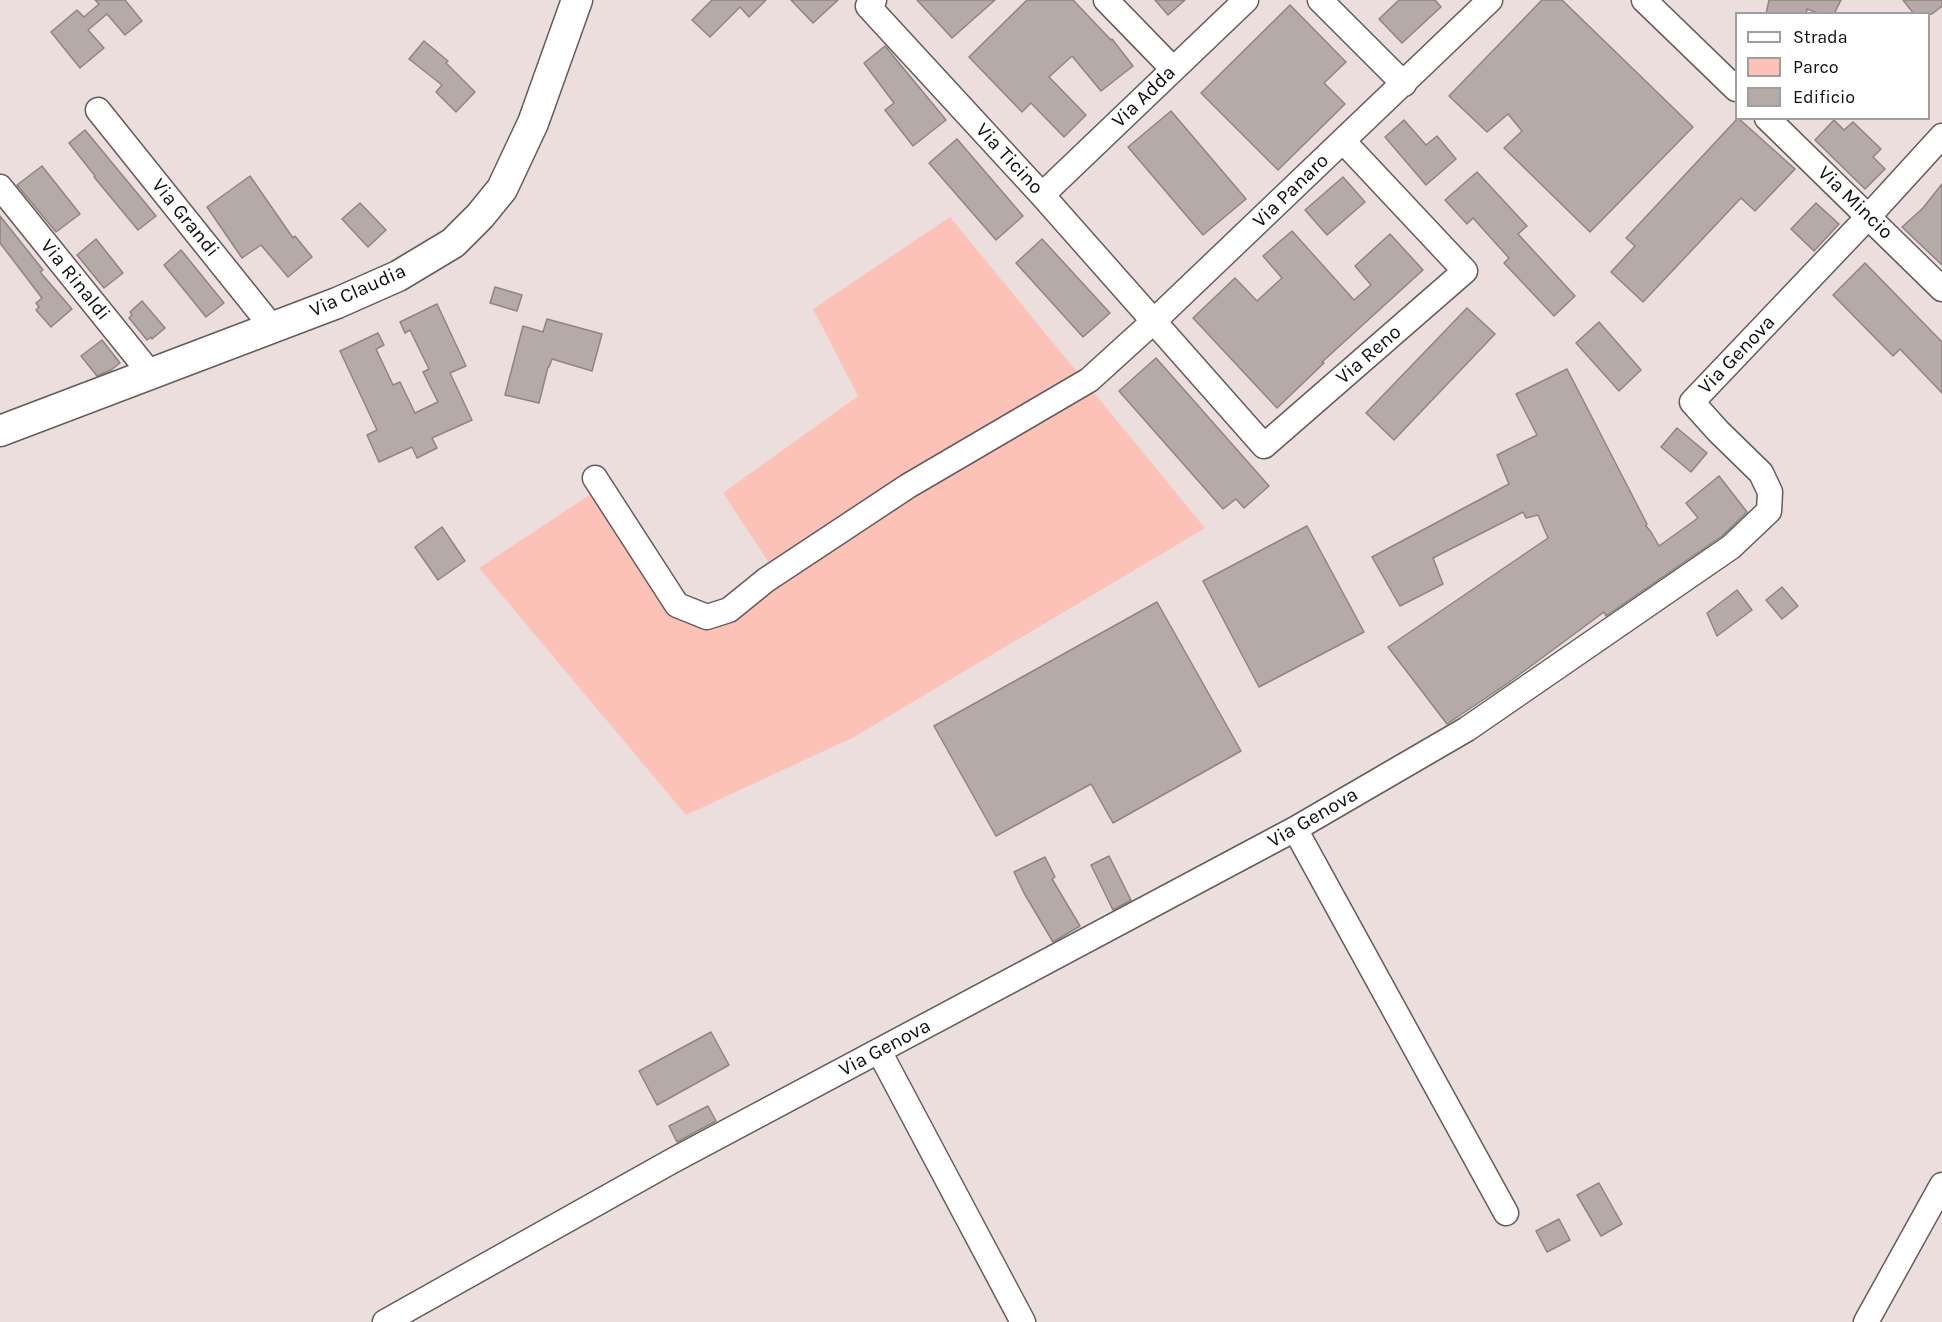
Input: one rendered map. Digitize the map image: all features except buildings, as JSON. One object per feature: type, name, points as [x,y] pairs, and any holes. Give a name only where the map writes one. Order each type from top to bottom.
[{"type":"main road","name":"Via Claudia","points":[[0,431],[337,303],[398,276],[453,243],[480,216],[502,189],[533,123],[577,0]]},
{"type":"street","name":"Via Ticino","points":[[874,0],[868,6],[1154,321]]},
{"type":"street","points":[[1106,0],[1173,69]]},
{"type":"street","name":"Via Adda","points":[[1042,195],[1246,0]]},
{"type":"street","points":[[1320,0],[1404,84]]},
{"type":"street","name":"Via Panaro","points":[[595,478],[676,605],[707,617],[729,610],[766,580],[908,486],[1089,380],[1154,321],[1490,0]]},
{"type":"street","points":[[1644,0],[1735,87]]},
{"type":"street","name":"Via Grandi","points":[[98,110],[272,327]]},
{"type":"street","name":"Via Mincio","points":[[1769,120],[1942,290]]},
{"type":"street","name":"Via Genova","points":[[385,1322],[672,1161],[1295,829],[1467,729],[1731,547],[1769,511],[1770,492],[1761,473],[1692,402],[1942,136]]},
{"type":"street","name":"Via Reno","points":[[1154,321],[1264,446],[1465,271],[1343,141]]},
{"type":"street","name":"Via Rinaldi","points":[[0,187],[150,373]]},
{"type":"street","points":[[1295,829],[1506,1213]]},
{"type":"street","points":[[879,1051],[1023,1322]]},
{"type":"street","points":[[1866,1322],[1942,1185]]},
{"type":"green space","points":[[950,217],[1205,528],[854,737],[686,815],[479,568],[597,490],[709,630],[783,584],[723,493],[858,396],[813,309]]}]
